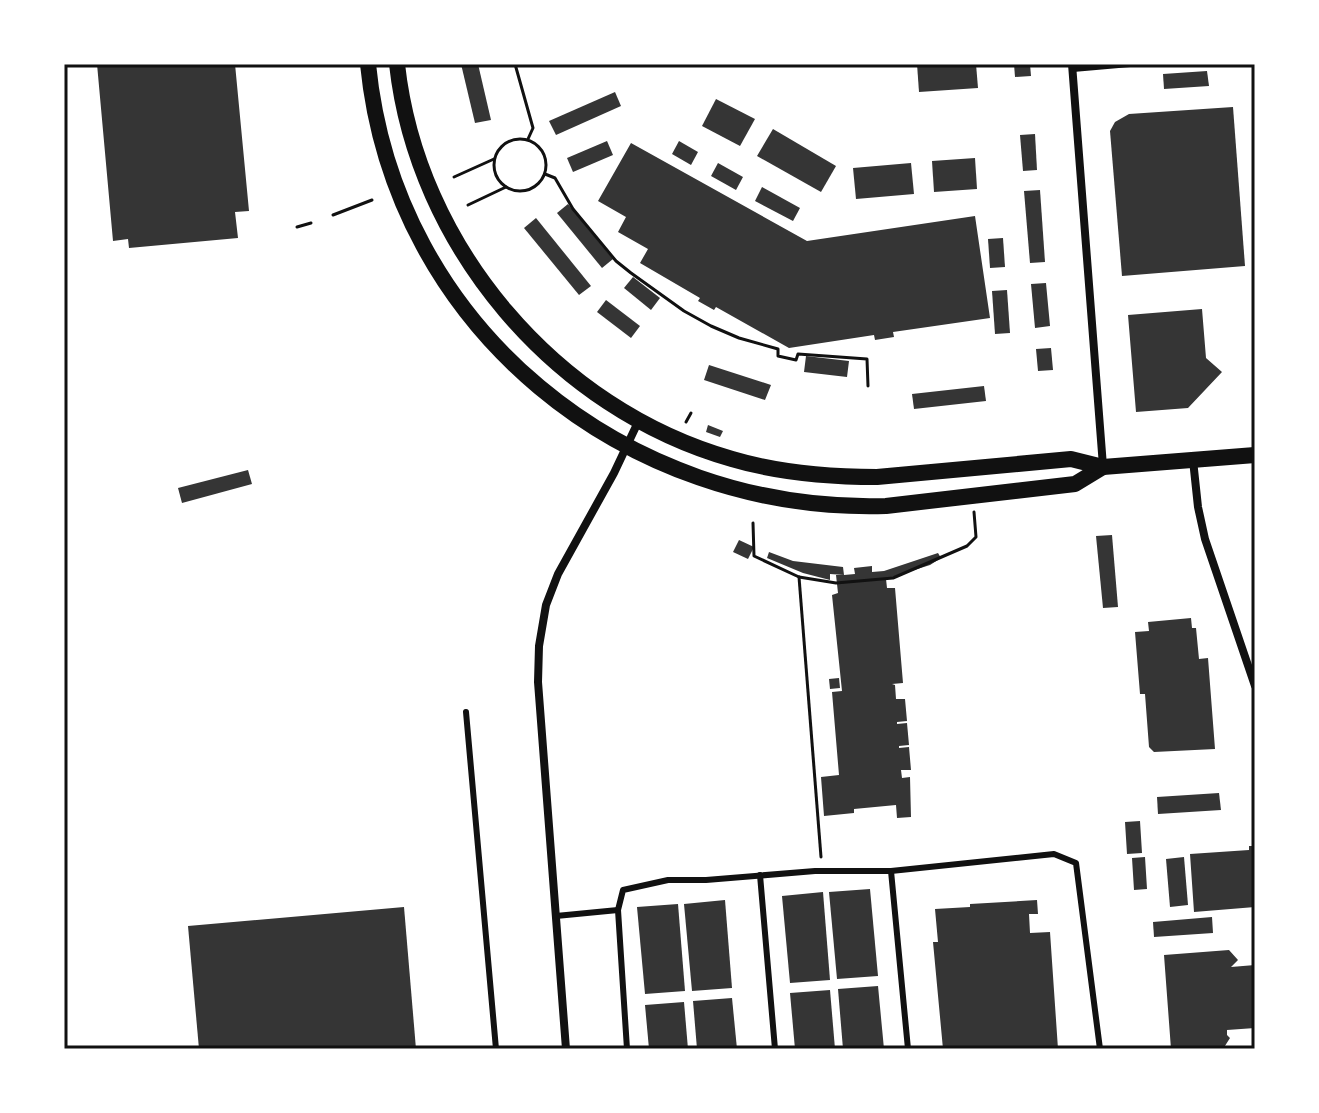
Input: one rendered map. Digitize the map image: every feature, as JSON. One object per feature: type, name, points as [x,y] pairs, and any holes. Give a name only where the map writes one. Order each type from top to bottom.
[{"type":"main road","points":[[368,64],[385,152],[408,213],[447,284],[478,325],[521,372],[563,408],[625,446],[685,473],[749,494],[856,507],[900,505],[1075,484],[1103,467]]},
{"type":"main road","points":[[397,64],[410,132],[425,179],[449,228],[505,310],[568,373],[639,420],[678,439],[732,459],[828,476],[877,477],[1071,459],[1103,467],[1255,455]]},
{"type":"street","points":[[1072,66],[1103,467]]},
{"type":"street","points":[[566,1049],[538,682],[539,646],[546,605],[558,574],[614,473],[639,420]]},
{"type":"street","points":[[1193,460],[1205,539],[1255,686]]},
{"type":"lane","points":[[1072,66],[1130,64]]},
{"type":"lane","points":[[466,712],[496,1049]]},
{"type":"lane","points":[[627,1049],[618,910],[623,890],[668,880],[815,871],[891,871],[1054,854],[1076,863],[1100,1049]]},
{"type":"lane","points":[[891,871],[908,1049]]},
{"type":"lane","points":[[760,875],[775,1049]]},
{"type":"lane","points":[[556,916],[618,910]]},
{"type":"path","points":[[515,64],[533,128],[528,139]]},
{"type":"path","points":[[454,177],[494,159],[503,144],[510,140],[528,139],[545,154],[545,174],[540,182],[526,191],[506,187],[468,205]]},
{"type":"path","points":[[494,159],[496,175],[506,187]]},
{"type":"path","points":[[545,174],[555,178],[573,209],[616,261],[684,311],[739,338],[778,349],[778,356],[796,360],[798,354],[867,359],[868,386]]},
{"type":"path","points":[[333,215],[372,200]]},
{"type":"path","points":[[297,227],[311,223]]},
{"type":"path","points":[[684,426],[691,413]]},
{"type":"path","points":[[753,523],[754,556],[799,577],[836,583],[893,578],[967,546],[976,537],[974,512]]},
{"type":"path","points":[[799,577],[821,857]]},
{"type":"building","points":[[97,64],[235,64],[249,211],[235,212],[238,238],[129,248],[128,239],[113,241]]},
{"type":"building","points":[[461,64],[478,64],[491,120],[475,123]]},
{"type":"building","points":[[917,64],[976,64],[978,88],[919,92]]},
{"type":"building","points":[[1014,64],[1030,64],[1031,76],[1015,77]]},
{"type":"building","points":[[1207,71],[1209,86],[1164,89],[1163,74]]},
{"type":"building","points":[[615,92],[621,106],[556,135],[549,121]]},
{"type":"building","points":[[716,99],[755,119],[740,146],[702,126]]},
{"type":"building","points":[[1233,107],[1245,266],[1122,276],[1110,131],[1115,122],[1129,114]]},
{"type":"building","points":[[773,129],[836,166],[821,192],[757,156]]},
{"type":"building","points":[[1035,134],[1037,170],[1023,171],[1020,135]]},
{"type":"building","points":[[607,141],[613,155],[573,172],[567,158]]},
{"type":"building","points":[[679,141],[698,152],[691,165],[672,154]]},
{"type":"building","points":[[631,143],[807,241],[975,216],[990,318],[893,332],[894,337],[875,340],[874,335],[789,348],[716,307],[714,310],[698,301],[700,298],[640,263],[648,249],[618,232],[626,217],[598,201]]},
{"type":"building","points":[[975,158],[977,189],[934,192],[932,161]]},
{"type":"building","points":[[718,163],[743,177],[736,190],[711,176]]},
{"type":"building","points":[[911,163],[914,194],[856,199],[853,168]]},
{"type":"building","points":[[762,187],[800,208],[793,221],[755,201]]},
{"type":"building","points":[[1040,190],[1045,262],[1030,263],[1024,191]]},
{"type":"building","points":[[568,204],[613,259],[602,268],[557,213]]},
{"type":"building","points":[[536,218],[591,286],[579,295],[524,228]]},
{"type":"building","points":[[1003,238],[1005,267],[990,268],[988,239]]},
{"type":"building","points":[[633,277],[660,298],[651,310],[624,288]]},
{"type":"building","points":[[1046,283],[1050,326],[1035,328],[1031,284]]},
{"type":"building","points":[[1007,290],[1010,333],[995,334],[992,291]]},
{"type":"building","points":[[606,300],[640,326],[631,338],[597,312]]},
{"type":"building","points":[[1202,309],[1206,358],[1222,372],[1188,408],[1136,412],[1128,315]]},
{"type":"building","points":[[1051,348],[1053,370],[1038,371],[1036,349]]},
{"type":"building","points":[[806,356],[849,361],[847,377],[804,372]]},
{"type":"building","points":[[709,365],[771,385],[765,400],[704,380]]},
{"type":"building","points":[[984,386],[986,401],[914,409],[912,394]]},
{"type":"building","points":[[708,425],[723,431],[720,437],[706,432]]},
{"type":"building","points":[[248,470],[252,484],[182,503],[178,488]]},
{"type":"building","points":[[1112,535],[1118,607],[1103,608],[1096,536]]},
{"type":"building","points":[[739,540],[754,547],[748,559],[733,552]]},
{"type":"building","points":[[769,552],[793,561],[843,567],[844,575],[830,574],[830,580],[803,573],[767,558]]},
{"type":"building","points":[[938,553],[941,558],[930,565],[886,579],[887,588],[895,588],[903,683],[892,684],[895,685],[896,699],[905,699],[907,721],[897,724],[907,723],[909,745],[899,748],[909,747],[911,770],[901,770],[902,778],[910,777],[911,817],[897,818],[896,805],[824,816],[821,777],[839,775],[832,692],[842,691],[832,595],[838,593],[836,575],[855,574],[854,568],[872,566],[872,572],[884,571]]},
{"type":"building","points":[[1191,618],[1192,628],[1196,628],[1199,659],[1208,658],[1215,749],[1154,752],[1149,747],[1145,694],[1140,694],[1135,632],[1149,631],[1148,622]]},
{"type":"building","points":[[839,678],[840,688],[830,689],[829,679]]},
{"type":"building","points":[[1219,793],[1221,810],[1158,814],[1157,797]]},
{"type":"building","points":[[1140,821],[1142,853],[1127,854],[1125,822]]},
{"type":"building","points":[[1249,846],[1255,846],[1255,907],[1194,912],[1190,854],[1249,850]]},
{"type":"building","points":[[1145,857],[1147,889],[1134,890],[1132,858]]},
{"type":"building","points":[[1184,857],[1188,905],[1170,907],[1166,859]]},
{"type":"building","points":[[870,889],[878,976],[837,979],[829,892]]},
{"type":"building","points":[[823,892],[830,980],[790,983],[782,896]]},
{"type":"building","points":[[725,900],[732,988],[692,991],[684,904]]},
{"type":"building","points":[[1037,900],[1038,914],[1029,914],[1030,933],[1050,932],[1058,1049],[943,1049],[933,942],[938,942],[935,909]]},
{"type":"building","points":[[678,904],[685,991],[645,994],[637,907]]},
{"type":"building","points":[[404,907],[416,1049],[199,1049],[188,926]]},
{"type":"building","points":[[1212,917],[1213,933],[1154,937],[1153,922]]},
{"type":"building","points":[[1229,950],[1238,960],[1231,967],[1255,965],[1255,1028],[1227,1030],[1230,1038],[1223,1049],[1220,1046],[1171,1049],[1164,955]]},
{"type":"building","points":[[878,986],[884,1049],[843,1049],[838,989]]},
{"type":"building","points":[[830,990],[835,1049],[795,1049],[790,993]]},
{"type":"building","points":[[732,998],[737,1049],[697,1049],[693,1001]]},
{"type":"building","points":[[684,1002],[688,1049],[649,1049],[645,1005]]}]
